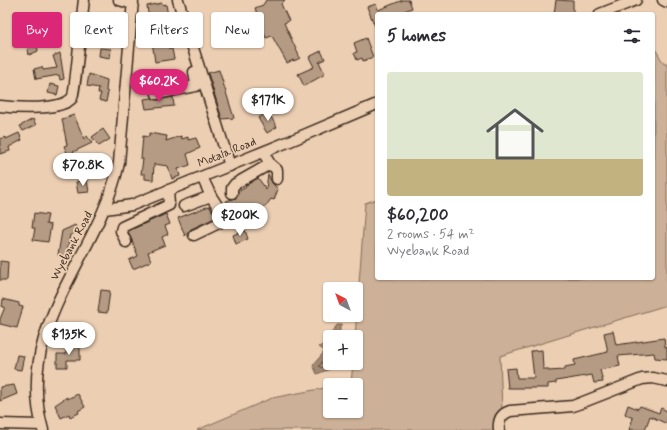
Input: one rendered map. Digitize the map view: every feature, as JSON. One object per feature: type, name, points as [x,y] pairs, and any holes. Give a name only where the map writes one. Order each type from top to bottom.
[{"type":"street","points":[[0,106],[33,108],[62,105],[73,97],[84,0]]},
{"type":"street","points":[[119,0],[133,2]]},
{"type":"street","points":[[157,94],[194,87],[197,84],[171,0]]},
{"type":"street","points":[[178,0],[230,166]]},
{"type":"street","points":[[605,12],[636,0]]},
{"type":"street","points":[[662,0],[667,2]]},
{"type":"street","name":"Wyebank Road","points":[[42,427],[37,385],[38,364],[42,342],[52,312],[105,209],[115,183],[121,149],[133,2]]},
{"type":"street","name":"Motala Road","points":[[105,209],[132,205],[230,166],[375,105]]},
{"type":"street","points":[[263,152],[270,164],[277,170],[277,180]]},
{"type":"street","points":[[232,193],[232,188],[235,184],[270,164]]},
{"type":"street","points":[[194,235],[221,222],[222,213],[211,196],[202,177]]},
{"type":"street","points":[[126,242],[121,231],[122,227],[169,205],[168,190]]},
{"type":"street","points":[[184,206],[211,196]]},
{"type":"street","points":[[499,430],[499,420],[506,412],[514,410],[573,406],[642,379],[653,378],[667,381]]},
{"type":"street","points":[[0,424],[42,427]]},
{"type":"shaded area","points":[[655,49],[664,64],[667,64],[667,305],[500,356],[502,410],[497,430],[197,430],[272,398],[323,388],[323,418],[363,418],[363,378],[352,378],[352,370],[363,370],[363,330],[356,330],[356,322],[363,322],[363,282],[359,282],[365,203],[375,200],[375,280],[655,280]]},
{"type":"water","points":[[337,325],[342,325],[340,330],[334,330]]},
{"type":"water","points":[[323,345],[323,350],[319,347]]},
{"type":"water","points":[[323,353],[323,370],[327,370],[317,374],[313,365]]},
{"type":"building","points":[[266,0],[285,0],[281,4],[289,21],[284,23],[300,58],[287,63],[272,36],[266,38],[264,33],[264,12],[256,12],[255,8],[263,5]]},
{"type":"building","points":[[403,0],[409,0],[412,8],[402,12],[375,12],[375,26],[367,7],[376,4],[378,10]]},
{"type":"building","points":[[556,0],[573,1],[573,12],[554,12]]},
{"type":"building","points":[[162,3],[163,5],[166,4],[167,12],[148,12],[147,6]]},
{"type":"building","points":[[366,38],[373,57],[363,61],[362,58],[357,60],[354,53],[357,52],[354,43]]},
{"type":"building","points":[[28,48],[38,48],[38,51],[29,55]]},
{"type":"building","points":[[100,48],[111,49],[110,58],[99,56]]},
{"type":"building","points":[[153,48],[172,49],[174,59],[155,62]]},
{"type":"building","points":[[321,51],[325,59],[319,62],[325,74],[304,86],[298,74],[314,67],[309,57]]},
{"type":"building","points":[[60,53],[64,79],[60,80],[59,75],[36,79],[34,69],[42,67],[43,70],[57,68],[53,56]]},
{"type":"building","points":[[219,70],[234,118],[222,119],[208,73]]},
{"type":"building","points":[[171,72],[172,83],[162,84],[162,86],[154,89],[152,75]]},
{"type":"building","points":[[89,74],[107,80],[106,91],[108,92],[106,102],[99,100],[101,93],[98,93],[99,88],[87,86]]},
{"type":"building","points":[[50,84],[59,86],[57,95],[48,93]]},
{"type":"building","points":[[173,97],[174,106],[146,109],[144,99],[152,98],[158,100]]},
{"type":"building","points":[[268,112],[277,127],[267,133],[258,118]]},
{"type":"building","points":[[74,115],[84,139],[87,136],[92,143],[73,152],[81,165],[74,169],[64,146],[67,145],[62,119]]},
{"type":"building","points":[[33,119],[36,125],[23,131],[20,126]]},
{"type":"building","points":[[103,129],[110,139],[99,146],[92,137]]},
{"type":"building","points":[[19,133],[22,140],[9,147],[10,151],[0,154],[0,139],[6,137],[6,139]]},
{"type":"building","points":[[149,133],[167,136],[166,141],[181,136],[182,139],[188,137],[188,140],[196,138],[200,148],[187,154],[190,165],[178,169],[180,176],[172,179],[168,166],[154,164],[153,180],[145,179],[145,174],[141,174],[143,159],[141,159],[143,136],[149,137]]},
{"type":"building","points":[[91,163],[99,165],[99,168],[106,170],[104,177],[89,173]]},
{"type":"building","points":[[268,174],[272,183],[278,189],[274,200],[271,199],[265,207],[258,208],[255,220],[234,213],[226,201],[236,198],[238,192],[258,178],[266,189]]},
{"type":"building","points":[[87,180],[89,192],[78,193],[76,182]]},
{"type":"building","points":[[209,206],[215,215],[215,218],[191,229],[185,236],[178,218]]},
{"type":"building","points":[[34,213],[48,215],[46,224],[51,225],[48,242],[33,240],[35,228],[32,228]]},
{"type":"building","points":[[166,214],[170,224],[165,226],[168,234],[162,237],[165,245],[148,252],[151,261],[133,269],[129,260],[138,256],[128,231]]},
{"type":"building","points":[[75,225],[78,232],[70,235],[66,257],[58,255],[62,231]]},
{"type":"building","points":[[245,230],[248,239],[236,244],[233,235]]},
{"type":"building","points":[[0,261],[8,262],[7,280],[0,280]]},
{"type":"building","points":[[101,290],[110,291],[107,313],[98,312]]},
{"type":"building","points":[[3,299],[19,303],[19,306],[23,307],[17,328],[0,324],[0,319],[5,307],[2,307]]},
{"type":"building","points":[[613,331],[616,345],[664,338],[665,347],[667,347],[667,359],[655,358],[654,353],[618,356],[620,366],[600,370],[603,382],[594,383],[592,375],[556,381],[556,383],[548,384],[548,388],[508,388],[506,369],[516,368],[517,378],[534,378],[531,351],[542,350],[543,369],[548,369],[548,371],[565,370],[565,367],[575,365],[574,360],[608,352],[604,333]]},
{"type":"building","points":[[66,346],[80,346],[80,360],[67,360],[67,367],[57,367],[57,354],[66,354]]},
{"type":"building","points":[[17,355],[24,356],[21,370],[14,369]]},
{"type":"building","points":[[14,385],[17,394],[0,401],[0,387]]},
{"type":"building","points":[[78,394],[85,407],[78,411],[79,413],[70,417],[69,414],[61,418],[55,405],[67,397],[67,399]]},
{"type":"building","points":[[628,405],[638,409],[640,406],[659,413],[661,408],[667,411],[667,424],[650,416],[645,430],[629,430],[633,418],[625,414]]}]
